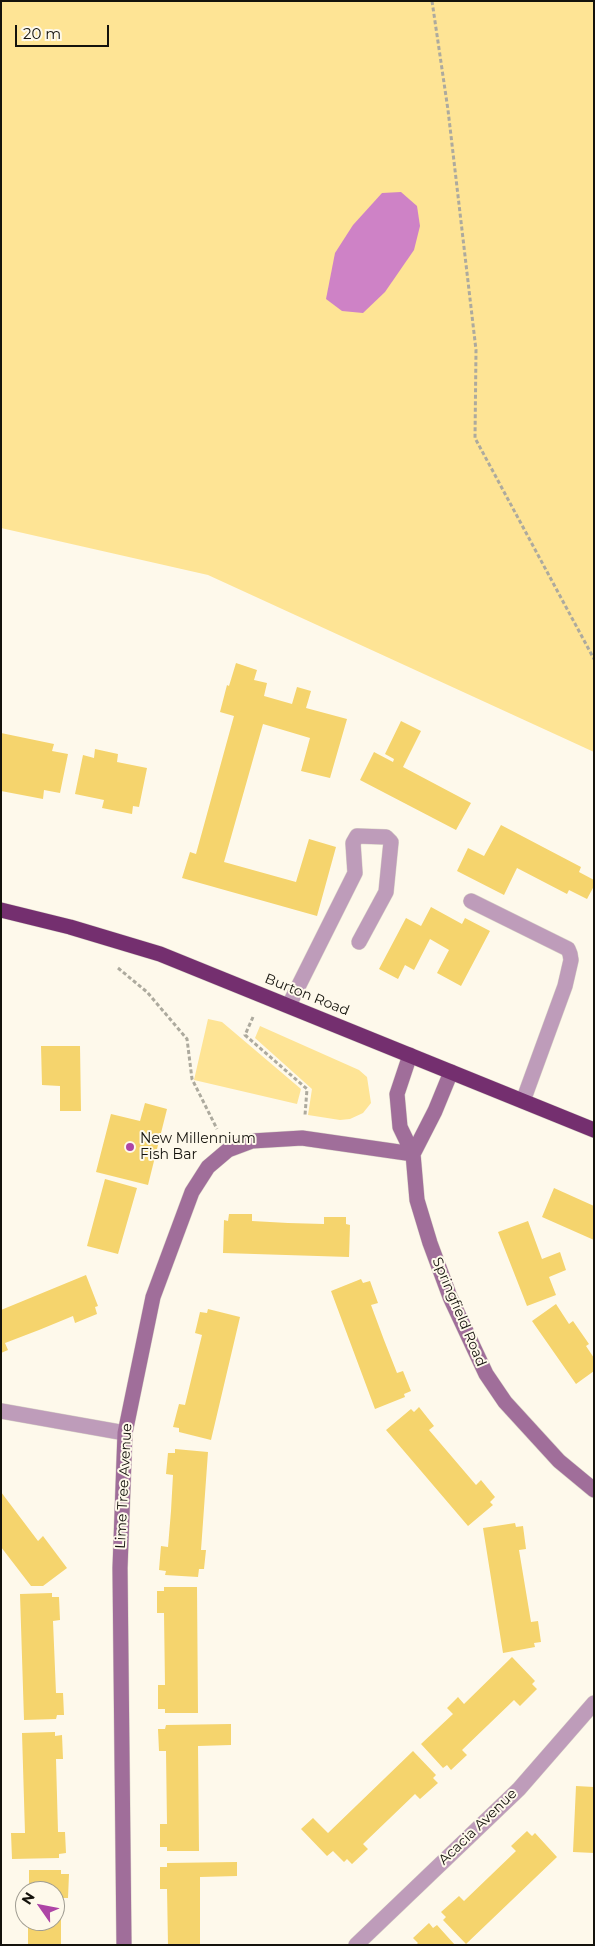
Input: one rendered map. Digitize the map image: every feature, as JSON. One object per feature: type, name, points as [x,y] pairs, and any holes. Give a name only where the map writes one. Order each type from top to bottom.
[{"type":"highway","name":"Burton Road","points":[[1,910],[70,927],[160,954],[594,1130]]},
{"type":"street","points":[[289,1005],[354,873],[353,843],[357,836],[386,837],[391,842],[386,892],[359,942]]},
{"type":"street","points":[[471,901],[568,949],[570,954],[571,960],[565,986],[523,1101]]},
{"type":"street","points":[[410,1055],[397,1094],[400,1126],[413,1154]]},
{"type":"street","points":[[413,1154],[435,1111],[451,1072]]},
{"type":"street","name":"Lime Tree Avenue","points":[[124,1945],[120,1568],[125,1433],[153,1297],[175,1236],[192,1192],[208,1167],[228,1150],[252,1141],[302,1138],[413,1154]]},
{"type":"street","name":"Springfield Road","points":[[413,1154],[418,1200],[430,1243],[450,1297],[486,1374],[505,1402],[559,1461],[594,1490]]},
{"type":"street","points":[[1,1411],[125,1433]]},
{"type":"street","name":"Acacia Avenue","points":[[356,1945],[518,1789],[594,1703]]},
{"type":"path","points":[[432,1],[448,110],[476,350],[474,438],[594,659]]},
{"type":"path","points":[[115,940],[115,965],[147,992],[187,1039],[192,1079],[228,1150]]},
{"type":"path","points":[[264,995],[245,1035],[307,1089],[302,1138]]},
{"type":"shaded area","points":[[1,1],[594,1],[594,752],[208,575],[1,528]]},
{"type":"shaded area","points":[[401,192],[417,206],[420,226],[414,250],[385,292],[363,313],[342,311],[326,299],[335,253],[353,225],[382,193]]},
{"type":"shaded area","points":[[208,1019],[222,1022],[301,1089],[297,1104],[194,1080]]},
{"type":"shaded area","points":[[260,1026],[359,1070],[367,1077],[371,1103],[363,1113],[350,1119],[340,1120],[308,1115],[312,1089],[255,1038]]},
{"type":"building","points":[[236,663],[257,670],[254,680],[267,683],[264,696],[292,704],[297,687],[311,691],[306,708],[347,719],[330,778],[301,771],[310,738],[263,724],[224,862],[296,882],[309,839],[336,847],[317,916],[182,878],[190,852],[196,854],[234,716],[220,712],[227,685],[229,686]]},
{"type":"building","points":[[401,721],[421,731],[403,767],[471,803],[456,830],[360,780],[374,752],[393,762],[394,759],[385,754]]},
{"type":"building","points":[[1,733],[54,744],[52,751],[68,754],[60,793],[44,790],[43,799],[1,791]]},
{"type":"building","points":[[95,749],[118,754],[117,762],[147,768],[139,807],[133,806],[132,814],[102,808],[104,800],[75,794],[83,755],[94,758]]},
{"type":"building","points":[[501,825],[581,867],[579,872],[594,880],[594,886],[587,899],[569,890],[567,894],[517,868],[504,895],[457,871],[468,848],[484,856]]},
{"type":"building","points":[[431,907],[462,924],[465,918],[490,931],[461,986],[437,973],[449,950],[430,939],[414,970],[405,965],[398,979],[379,969],[406,918],[421,926]]},
{"type":"building","points":[[41,1046],[80,1046],[81,1111],[60,1111],[60,1086],[42,1085]]},
{"type":"building","name":"New Millennium Fish Bar","points":[[145,1103],[167,1109],[148,1185],[96,1172],[111,1114],[140,1121]]},
{"type":"building","points":[[105,1179],[137,1188],[118,1254],[87,1246]]},
{"type":"building","points":[[554,1188],[594,1206],[594,1240],[542,1217]]},
{"type":"building","points":[[229,1214],[252,1214],[252,1221],[324,1224],[324,1217],[346,1217],[346,1224],[350,1225],[349,1257],[223,1253],[224,1220],[228,1221]]},
{"type":"building","points":[[528,1221],[542,1259],[560,1252],[566,1270],[549,1277],[556,1295],[527,1306],[498,1232]]},
{"type":"building","points":[[86,1275],[98,1306],[95,1307],[97,1314],[75,1323],[73,1316],[5,1343],[8,1350],[1,1353],[1,1310]]},
{"type":"building","points":[[361,1279],[363,1283],[370,1281],[378,1303],[371,1305],[384,1340],[397,1373],[403,1371],[411,1391],[404,1394],[405,1397],[375,1409],[331,1291]]},
{"type":"building","points":[[556,1304],[569,1324],[573,1321],[589,1344],[586,1346],[594,1358],[594,1371],[576,1384],[532,1321]]},
{"type":"building","points":[[208,1309],[240,1317],[211,1440],[179,1432],[179,1428],[173,1427],[179,1404],[185,1405],[202,1335],[195,1333],[200,1312],[207,1313]]},
{"type":"building","points":[[419,1407],[434,1426],[429,1430],[476,1485],[481,1480],[495,1497],[490,1502],[493,1505],[468,1526],[386,1430],[411,1409],[414,1412]]},
{"type":"building","points":[[175,1449],[208,1452],[201,1550],[206,1550],[204,1569],[199,1569],[198,1577],[165,1575],[166,1571],[159,1570],[161,1546],[168,1547],[171,1511],[173,1475],[166,1474],[168,1453],[175,1453]]},
{"type":"building","points":[[1,1492],[38,1541],[43,1536],[67,1568],[43,1586],[31,1586],[1,1547]]},
{"type":"building","points":[[515,1523],[516,1527],[523,1526],[526,1549],[519,1550],[531,1622],[538,1621],[541,1642],[534,1643],[535,1647],[503,1653],[483,1528]]},
{"type":"building","points":[[164,1587],[197,1587],[198,1713],[165,1713],[165,1709],[158,1709],[158,1685],[165,1685],[164,1613],[157,1613],[157,1591],[164,1591]]},
{"type":"building","points":[[52,1593],[52,1597],[59,1597],[60,1620],[53,1621],[56,1693],[63,1693],[64,1715],[57,1715],[56,1719],[24,1720],[20,1594]]},
{"type":"building","points":[[512,1657],[535,1681],[532,1684],[537,1689],[520,1706],[514,1700],[462,1750],[467,1755],[451,1770],[447,1765],[443,1768],[421,1744],[453,1714],[447,1708],[458,1697],[464,1704]]},
{"type":"building","points":[[231,1724],[231,1745],[198,1746],[199,1851],[167,1851],[167,1847],[160,1847],[160,1824],[167,1824],[166,1751],[159,1751],[158,1729],[165,1729],[166,1725]]},
{"type":"building","points":[[55,1732],[55,1736],[62,1735],[63,1759],[56,1759],[58,1832],[65,1832],[66,1853],[59,1854],[59,1858],[12,1859],[11,1833],[25,1833],[22,1733]]},
{"type":"building","points":[[413,1751],[436,1775],[433,1778],[438,1783],[420,1799],[415,1794],[363,1844],[368,1849],[352,1864],[347,1859],[344,1862],[333,1851],[327,1856],[301,1829],[313,1818],[328,1833]]},
{"type":"building","points":[[576,1786],[594,1787],[594,1853],[573,1852]]},
{"type":"building","points":[[527,1831],[532,1836],[535,1833],[557,1857],[466,1944],[443,1920],[446,1917],[441,1912],[459,1896],[464,1901],[516,1851],[511,1846]]},
{"type":"building","points":[[237,1862],[237,1876],[200,1877],[200,1945],[168,1945],[167,1889],[160,1889],[160,1867],[167,1867],[167,1863]]},
{"type":"building","points":[[29,1870],[61,1870],[61,1874],[69,1874],[68,1898],[65,1898],[65,1881],[29,1881]]},
{"type":"building","points":[[429,1923],[433,1928],[437,1925],[455,1945],[416,1945],[418,1943],[413,1938]]},
{"type":"building","points":[[28,1931],[61,1931],[61,1945],[28,1945]]},
{"type":"place","name":"New Millennium Fish Bar","points":[[130,1147]]}]
